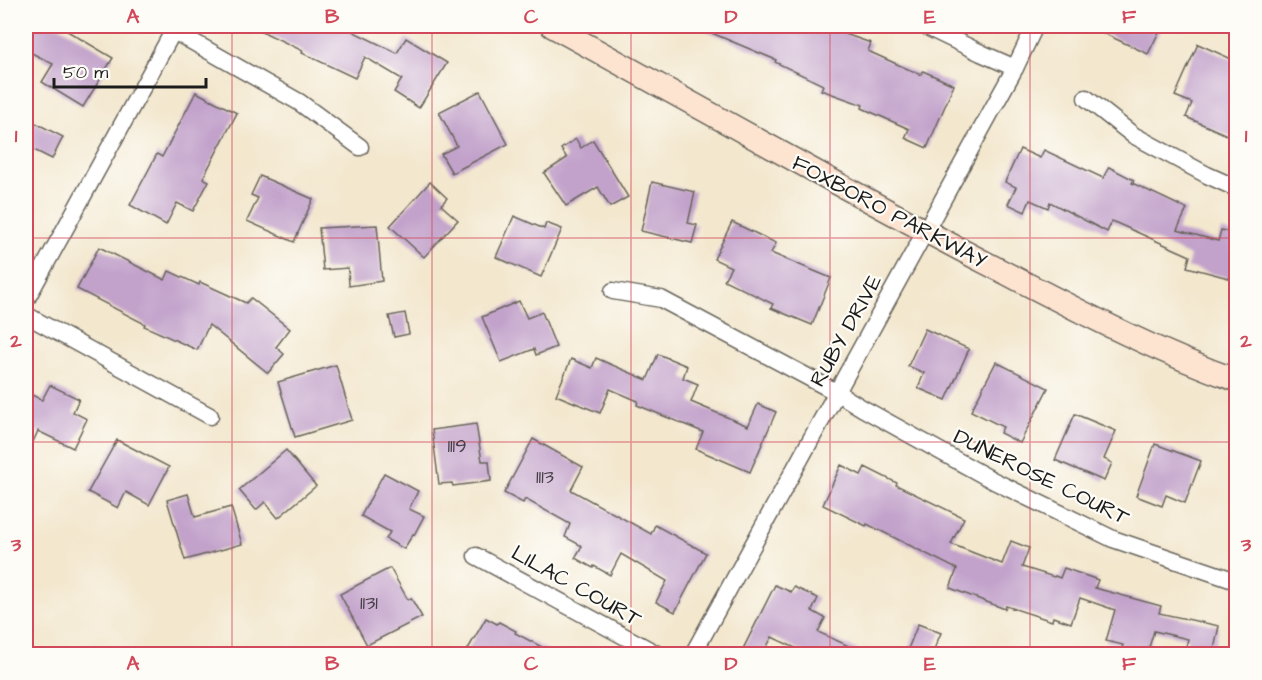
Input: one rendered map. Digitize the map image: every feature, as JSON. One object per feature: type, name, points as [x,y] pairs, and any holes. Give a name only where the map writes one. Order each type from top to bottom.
[{"type":"main road","name":"FOXBORO PARKWAY","points":[[552,26],[925,231],[1120,332],[1236,380]]},
{"type":"street","points":[[925,26],[1015,68]]},
{"type":"street","name":"RUBY DRIVE","points":[[693,654],[1015,68],[1035,26]]},
{"type":"street","points":[[26,300],[171,27],[299,102],[360,147]]},
{"type":"street","points":[[1086,98],[1133,135],[1236,188]]},
{"type":"street","name":"DUNEROSE COURT","points":[[613,291],[661,299],[836,392],[994,481],[1113,539],[1236,581]]},
{"type":"street","points":[[26,315],[210,416]]},
{"type":"street","name":"LILAC COURT","points":[[476,555],[657,654]]},
{"type":"building","points":[[26,26],[59,26],[113,58],[83,107],[42,82],[53,64],[26,50]]},
{"type":"building","points":[[251,26],[352,26],[350,30],[397,53],[406,38],[447,63],[419,108],[394,92],[402,79],[365,57],[355,78]]},
{"type":"building","points":[[695,26],[822,26],[871,43],[868,51],[921,75],[923,71],[954,85],[927,148],[905,138],[909,129],[862,108],[863,105],[821,90],[823,85],[775,62],[776,60]]},
{"type":"building","points":[[1088,26],[1162,26],[1148,54]]},
{"type":"building","points":[[1198,44],[1236,61],[1236,139],[1186,117],[1192,103],[1175,96]]},
{"type":"building","points":[[480,91],[508,144],[452,173],[441,154],[457,146],[439,112]]},
{"type":"building","points":[[196,92],[237,113],[203,178],[209,181],[193,211],[177,203],[166,225],[130,205],[157,154],[162,157]]},
{"type":"building","points":[[26,118],[63,137],[52,159],[26,146]]},
{"type":"building","points":[[576,139],[581,148],[593,140],[628,197],[610,207],[598,187],[566,206],[544,173],[567,158],[561,149]]},
{"type":"building","points":[[1020,149],[1040,158],[1044,150],[1103,178],[1109,167],[1134,180],[1132,183],[1187,209],[1177,230],[1218,241],[1221,230],[1236,234],[1236,280],[1187,267],[1190,256],[1112,221],[1107,232],[1050,202],[1048,208],[1030,200],[1025,212],[1008,204],[1016,187],[1005,182]]},
{"type":"building","points":[[260,176],[313,199],[294,242],[247,221],[258,198],[251,195]]},
{"type":"building","points":[[430,182],[447,198],[441,205],[458,220],[424,257],[390,226]]},
{"type":"building","points":[[652,182],[695,192],[688,223],[697,225],[692,243],[641,231]]},
{"type":"building","points":[[514,216],[544,229],[546,223],[562,229],[541,277],[496,257]]},
{"type":"building","points":[[732,222],[776,243],[771,253],[831,278],[812,325],[771,308],[773,304],[724,280],[731,267],[714,259]]},
{"type":"building","points":[[377,225],[382,281],[349,286],[348,268],[323,270],[319,228]]},
{"type":"building","points":[[99,247],[165,280],[169,271],[246,303],[251,298],[290,329],[276,347],[284,354],[268,373],[209,325],[197,350],[144,326],[145,324],[77,289]]},
{"type":"building","points":[[519,301],[527,318],[542,312],[556,347],[536,355],[534,349],[501,362],[482,317]]},
{"type":"building","points":[[405,313],[409,334],[394,337],[389,316]]},
{"type":"building","points":[[925,329],[969,349],[946,400],[918,388],[924,373],[908,366]]},
{"type":"building","points":[[658,354],[687,366],[683,378],[698,384],[691,402],[748,426],[758,404],[776,412],[750,472],[696,449],[703,432],[637,405],[638,401],[610,389],[600,413],[556,395],[571,359],[592,368],[596,358],[647,380]]},
{"type":"building","points":[[996,362],[1048,388],[1020,443],[1000,433],[1003,427],[971,411]]},
{"type":"building","points":[[336,365],[352,420],[295,437],[278,382]]},
{"type":"building","points":[[50,385],[79,399],[73,412],[87,419],[73,448],[38,431],[26,457],[26,392],[42,400]]},
{"type":"building","points":[[1075,414],[1116,431],[1104,459],[1112,463],[1104,481],[1055,460]]},
{"type":"building","points":[[476,424],[482,461],[489,461],[491,481],[453,486],[452,483],[439,484],[432,430]]},
{"type":"building","points":[[533,439],[583,467],[571,490],[651,534],[655,525],[706,553],[675,612],[656,602],[667,581],[621,554],[610,575],[594,566],[593,568],[575,558],[582,546],[565,537],[570,524],[525,499],[523,503],[504,493]]},
{"type":"building","points":[[117,440],[169,467],[149,505],[126,492],[118,508],[88,492]]},
{"type":"building","points":[[1155,444],[1201,461],[1185,503],[1166,495],[1162,506],[1136,496]]},
{"type":"building","points":[[286,450],[316,486],[278,518],[265,502],[256,510],[239,490]]},
{"type":"building","points":[[841,465],[861,475],[865,467],[897,483],[896,485],[964,518],[951,544],[1002,564],[1011,541],[1029,548],[1022,567],[1060,578],[1064,568],[1098,580],[1095,588],[1161,606],[1159,613],[1219,626],[1213,654],[1184,654],[1188,639],[1154,631],[1147,654],[1120,654],[1123,645],[1106,641],[1115,610],[1080,598],[1071,623],[1053,617],[1052,621],[1006,606],[1005,609],[950,588],[957,569],[867,524],[866,526],[823,505]]},
{"type":"building","points":[[384,473],[418,491],[409,509],[424,516],[404,549],[386,539],[390,532],[361,516]]},
{"type":"building","points":[[188,494],[195,517],[231,507],[242,544],[185,560],[167,500]]},
{"type":"building","points":[[390,568],[408,600],[411,598],[422,617],[367,645],[340,594]]},
{"type":"building","points":[[775,585],[791,592],[794,587],[818,598],[812,611],[825,618],[818,632],[866,654],[808,654],[772,637],[763,654],[754,654],[743,649]]},
{"type":"building","points":[[486,618],[497,624],[499,622],[555,654],[465,654]]},
{"type":"building","points":[[918,624],[941,633],[932,654],[906,654]]}]
